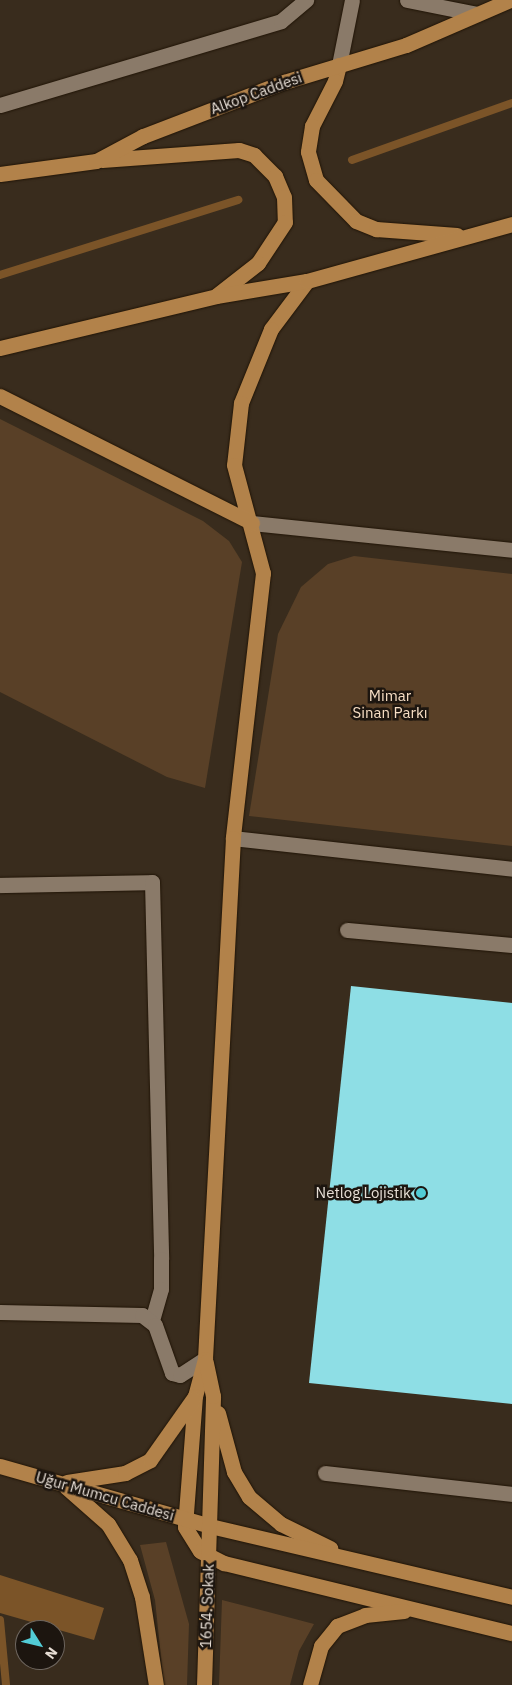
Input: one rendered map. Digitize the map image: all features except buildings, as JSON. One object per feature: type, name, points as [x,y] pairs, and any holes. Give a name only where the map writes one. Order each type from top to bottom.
[{"type":"main road","name":"Alkop Caddesi","points":[[0,174],[96,161],[143,136],[339,65],[406,45],[510,0]]},
{"type":"main road","points":[[339,65],[312,126],[308,152],[316,180],[356,221],[376,229],[466,236]]},
{"type":"main road","points":[[96,161],[239,150],[254,155],[275,176],[284,197],[285,222],[273,247],[216,296]]},
{"type":"main road","points":[[0,348],[216,296],[307,281],[512,224]]},
{"type":"main road","points":[[307,281],[271,330],[241,403],[234,464],[252,523],[263,573],[232,838],[205,1359],[195,1396],[185,1519],[189,1538],[208,1556],[512,1633]]},
{"type":"main road","points":[[0,396],[252,523]]},
{"type":"main road","points":[[205,1359],[234,1472],[248,1497],[281,1524],[354,1559],[512,1598]]},
{"type":"main road","points":[[60,1483],[138,1468],[167,1442],[195,1396]]},
{"type":"main road","name":"1654. Sokak","points":[[204,1685],[213,1396]]},
{"type":"main road","name":"Uğur Mumcu Caddesi","points":[[0,1466],[210,1526],[354,1559]]},
{"type":"main road","points":[[60,1483],[108,1524],[130,1560],[142,1597],[156,1685]]},
{"type":"main road","points":[[310,1685],[321,1646],[344,1622],[381,1612],[434,1613]]},
{"type":"street","points":[[0,105],[280,22],[306,0]]},
{"type":"street","points":[[339,65],[352,0]]},
{"type":"street","points":[[407,0],[477,14]]},
{"type":"street","points":[[252,523],[512,550]]},
{"type":"street","points":[[232,838],[512,869]]},
{"type":"street","points":[[0,885],[152,882],[161,1282],[152,1321],[172,1373],[180,1375],[205,1359]]},
{"type":"street","points":[[347,930],[512,945]]},
{"type":"street","points":[[0,1312],[142,1315],[152,1321]]},
{"type":"street","points":[[325,1473],[512,1494]]},
{"type":"green space","points":[[0,419],[203,521],[229,541],[242,562],[205,788],[167,777],[0,692]]},
{"type":"green space","name":"Mimar Sinan Parkı","points":[[354,556],[512,574],[512,846],[249,816],[278,634],[301,587],[328,564]]},
{"type":"green space","points":[[166,1542],[189,1624],[187,1685],[164,1685],[155,1600],[140,1545]]},
{"type":"green space","points":[[222,1600],[314,1624],[299,1651],[290,1685],[219,1685]]},
{"type":"shaded area","points":[[0,1575],[104,1608],[94,1640],[65,1632],[65,1620],[24,1620],[0,1613]]},
{"type":"waterway","points":[[352,160],[512,103]]},
{"type":"waterway","points":[[0,275],[238,200]]},
{"type":"waterway","points":[[0,1620],[6,1685]]},
{"type":"place","name":"Netlog Lojistik","points":[[421,1193]]}]
